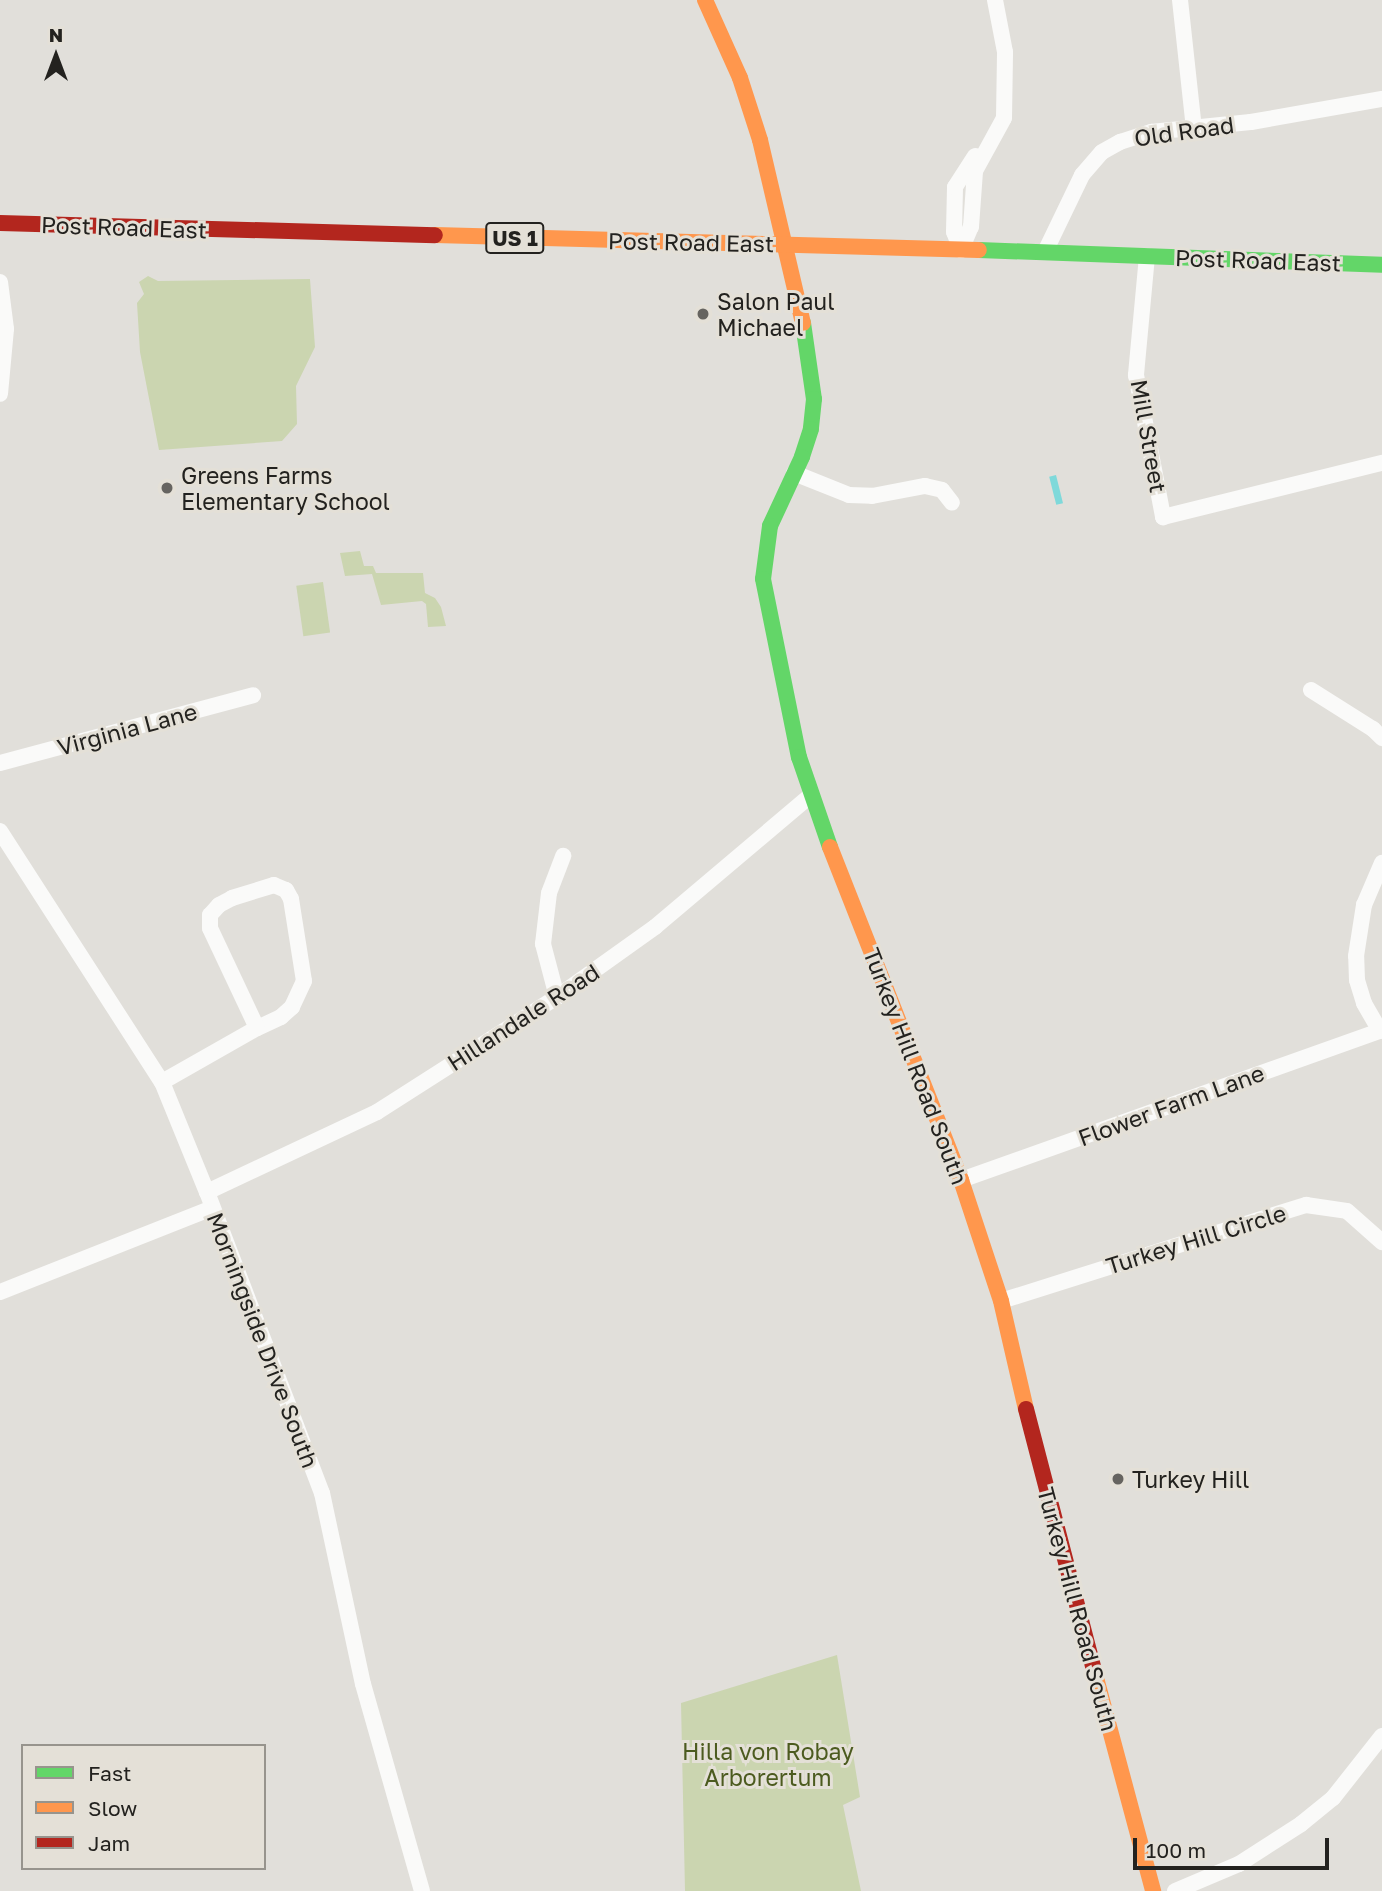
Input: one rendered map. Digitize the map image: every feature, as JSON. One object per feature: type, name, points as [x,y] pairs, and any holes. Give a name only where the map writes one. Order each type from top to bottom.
[{"type":"street","name":"Turkey Hill Road South","points":[[705,0],[740,78],[753,117],[799,299],[814,389],[811,429],[770,526],[763,579],[767,611],[810,796],[961,1180],[1002,1301],[1034,1441],[1153,1891]]},
{"type":"street","points":[[961,250],[954,232],[955,187],[995,125],[1005,102],[1005,52],[995,0]]},
{"type":"street","points":[[1180,0],[1194,128]]},
{"type":"street","name":"Old Road","points":[[1045,251],[1077,183],[1102,152],[1139,135],[1251,122],[1382,99]]},
{"type":"street","name":"Post Road East","points":[[0,223],[1045,251],[1382,265]]},
{"type":"street","name":"Mill Street","points":[[1147,256],[1136,375],[1163,517],[1382,463]]},
{"type":"street","points":[[0,282],[5,329],[0,394]]},
{"type":"street","points":[[794,473],[849,495],[872,496],[925,486],[942,489],[953,503]]},
{"type":"street","points":[[1311,690],[1373,729],[1382,738]]},
{"type":"street","name":"Virginia Lane","points":[[0,763],[253,695]]},
{"type":"street","name":"Hillandale Road","points":[[207,1192],[377,1112],[557,998],[655,927],[810,796]]},
{"type":"street","name":"Morningside Drive South","points":[[0,831],[162,1083],[207,1192],[322,1493],[363,1684],[422,1891]]},
{"type":"street","points":[[557,998],[543,944],[549,893],[563,856]]},
{"type":"street","points":[[1380,1031],[1364,1003],[1357,980],[1356,956],[1364,905],[1382,863]]},
{"type":"street","points":[[162,1083],[281,1017],[292,1007],[304,981],[291,899],[286,890],[274,886],[232,898],[219,905],[210,915],[210,928],[257,1028]]},
{"type":"street","name":"Flower Farm Lane","points":[[961,1180],[1380,1031]]},
{"type":"street","name":"Turkey Hill Circle","points":[[1002,1301],[1306,1205],[1347,1211],[1382,1242]]},
{"type":"street","points":[[0,1292],[212,1208]]},
{"type":"street","points":[[1175,1891],[1239,1864],[1301,1825],[1334,1798],[1382,1736]]},
{"type":"green space","points":[[148,276],[158,281],[310,279],[315,347],[296,386],[297,424],[282,441],[159,450],[140,352],[137,303],[144,294],[139,282]]},
{"type":"green space","points":[[360,551],[364,566],[373,566],[376,573],[423,573],[425,593],[435,598],[441,607],[446,626],[428,627],[426,604],[422,601],[381,605],[372,574],[345,576],[340,553]]},
{"type":"green space","points":[[323,582],[330,633],[303,636],[296,586]]},
{"type":"green space","name":"Hilla von Robay Arborertum","points":[[837,1655],[860,1797],[843,1805],[861,1891],[685,1891],[681,1703]]},
{"type":"water","points":[[1056,475],[1063,503],[1056,505],[1049,477]]},
{"type":"traffic: fast","points":[[979,250],[1382,265]]},
{"type":"traffic: fast","points":[[803,323],[814,399],[811,429],[802,457],[770,526],[763,579],[799,757],[830,847]]},
{"type":"traffic: slow","points":[[705,0],[740,78],[760,140],[803,323]]},
{"type":"traffic: slow","points":[[435,235],[979,250]]},
{"type":"traffic: slow","points":[[830,847],[961,1180],[1001,1301],[1026,1409]]},
{"type":"traffic: slow","points":[[1095,1674],[1153,1891]]},
{"type":"traffic: jam","points":[[0,223],[435,235]]},
{"type":"traffic: jam","points":[[1026,1409],[1095,1674]]},
{"type":"place","name":"Salon Paul Michael","points":[[703,314]]},
{"type":"place","name":"Greens Farms Elementary School","points":[[167,488]]},
{"type":"place","name":"Turkey Hill","points":[[1118,1479]]}]
